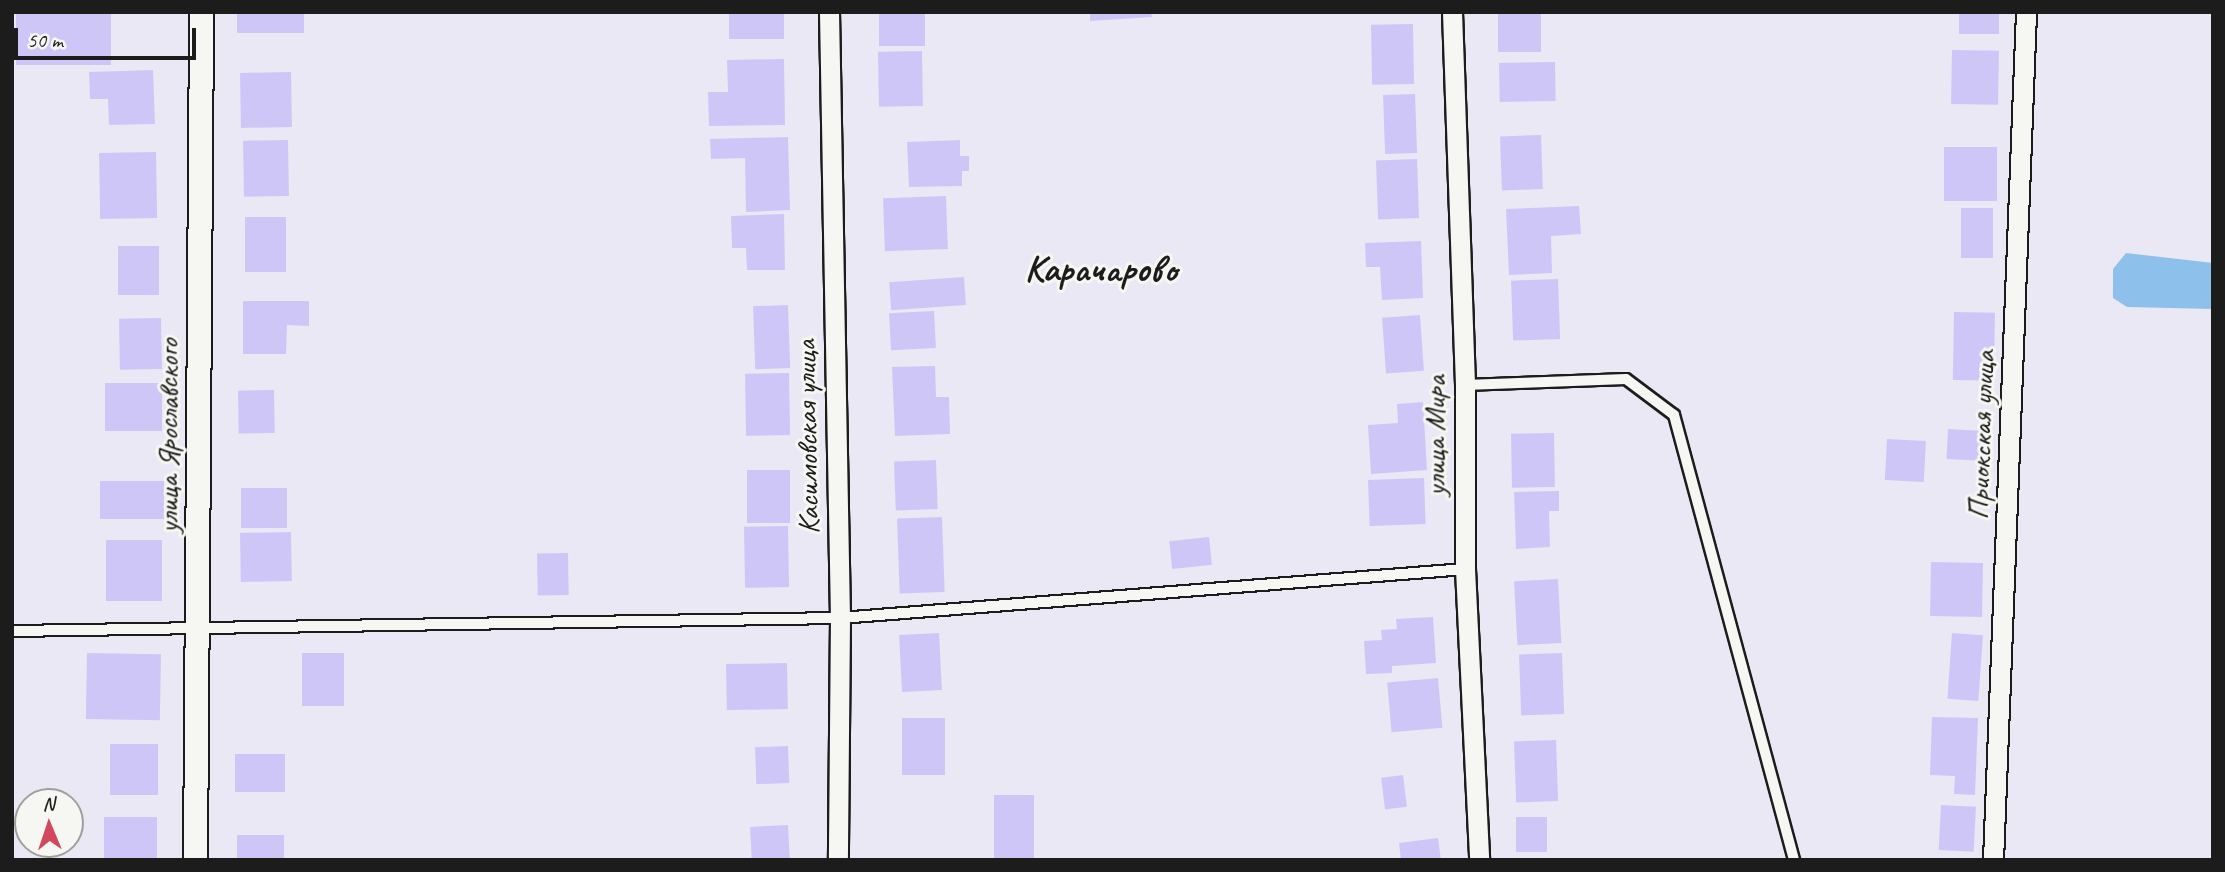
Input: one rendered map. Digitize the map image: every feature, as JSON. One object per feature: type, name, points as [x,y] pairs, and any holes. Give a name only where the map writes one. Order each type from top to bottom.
[{"type":"street","name":"улица Ярославского","points":[[195,860],[199,628],[201,12]]},
{"type":"street","name":"Касимовская улица","points":[[829,12],[840,618],[838,860]]},
{"type":"street","name":"улица Мира","points":[[1452,12],[1465,385],[1465,569],[1479,860]]},
{"type":"street","name":"Приокская улица","points":[[1993,860],[2026,12]]},
{"type":"lane","points":[[1465,385],[1626,379],[1674,415],[1794,860]]},
{"type":"lane","points":[[12,631],[840,618],[1465,569]]},
{"type":"water","points":[[2126,253],[2213,263],[2213,309],[2127,307],[2113,298],[2113,269]]},
{"type":"building","points":[[16,12],[111,12],[111,65],[16,65]]},
{"type":"building","points":[[237,12],[304,12],[304,33],[237,33]]},
{"type":"building","points":[[729,12],[784,12],[784,39],[729,39]]},
{"type":"building","points":[[879,12],[925,12],[925,46],[879,46]]},
{"type":"building","points":[[1090,12],[1151,12],[1152,17],[1090,21]]},
{"type":"building","points":[[1498,12],[1541,12],[1541,52],[1498,52]]},
{"type":"building","points":[[1959,12],[1999,12],[1999,34],[1959,34]]},
{"type":"building","points":[[1413,24],[1414,84],[1372,85],[1371,25]]},
{"type":"building","points":[[1952,50],[1999,51],[1998,105],[1951,104]]},
{"type":"building","points":[[922,51],[923,106],[879,107],[878,52]]},
{"type":"building","points":[[784,59],[785,125],[709,126],[708,92],[728,92],[727,60]]},
{"type":"building","points":[[1555,62],[1556,101],[1500,102],[1499,63]]},
{"type":"building","points":[[153,70],[155,124],[109,125],[108,99],[90,99],[89,72]]},
{"type":"building","points":[[291,72],[292,127],[241,128],[240,73]]},
{"type":"building","points":[[1415,94],[1417,153],[1385,154],[1383,95]]},
{"type":"building","points":[[1541,135],[1543,189],[1502,190],[1500,136]]},
{"type":"building","points":[[788,137],[790,210],[746,212],[745,158],[711,159],[710,139]]},
{"type":"building","points":[[288,140],[289,196],[244,197],[243,141]]},
{"type":"building","points":[[960,140],[960,156],[969,156],[969,171],[962,171],[962,186],[909,187],[907,142]]},
{"type":"building","points":[[1944,147],[1997,147],[1997,201],[1944,201]]},
{"type":"building","points":[[156,152],[157,218],[100,219],[99,153]]},
{"type":"building","points":[[1417,159],[1419,218],[1378,219],[1376,160]]},
{"type":"building","points":[[946,196],[948,249],[885,251],[883,198]]},
{"type":"building","points":[[1579,206],[1581,234],[1551,236],[1552,273],[1509,275],[1506,209]]},
{"type":"building","points":[[1961,208],[1993,208],[1993,258],[1961,258]]},
{"type":"building","points":[[784,214],[785,270],[747,270],[746,248],[732,248],[731,216]]},
{"type":"building","points":[[245,217],[286,217],[286,272],[245,272]]},
{"type":"building","points":[[1421,241],[1423,298],[1382,300],[1380,267],[1366,267],[1365,243]]},
{"type":"building","points":[[118,246],[159,246],[159,295],[118,295]]},
{"type":"building","points":[[964,277],[966,305],[891,310],[889,282]]},
{"type":"building","points":[[1558,279],[1560,339],[1513,341],[1511,281]]},
{"type":"building","points":[[243,301],[309,301],[309,326],[287,325],[286,354],[243,354]]},
{"type":"building","points":[[788,305],[790,368],[755,369],[753,306]]},
{"type":"building","points":[[934,311],[936,348],[891,350],[889,313]]},
{"type":"building","points":[[1954,312],[1995,313],[1994,381],[1953,380]]},
{"type":"building","points":[[1420,315],[1424,371],[1386,374],[1382,318]]},
{"type":"building","points":[[161,318],[162,369],[120,370],[119,319]]},
{"type":"building","points":[[935,366],[936,397],[949,397],[950,434],[895,436],[892,367]]},
{"type":"building","points":[[789,373],[790,435],[746,436],[745,374]]},
{"type":"building","points":[[105,383],[162,383],[162,431],[105,431]]},
{"type":"building","points":[[274,390],[275,433],[239,434],[238,391]]},
{"type":"building","points":[[1423,402],[1427,470],[1371,474],[1368,425],[1398,423],[1397,404]]},
{"type":"building","points":[[1948,429],[1989,431],[1987,461],[1946,459]]},
{"type":"building","points":[[1554,433],[1555,487],[1512,488],[1511,434]]},
{"type":"building","points":[[1887,439],[1926,441],[1924,482],[1885,480]]},
{"type":"building","points":[[936,460],[938,509],[896,510],[894,461]]},
{"type":"building","points":[[747,470],[790,470],[790,523],[747,523]]},
{"type":"building","points":[[1424,478],[1426,524],[1370,526],[1368,480]]},
{"type":"building","points":[[100,481],[164,481],[164,519],[100,519]]},
{"type":"building","points":[[241,488],[287,488],[287,528],[241,528]]},
{"type":"building","points":[[1559,491],[1559,511],[1549,511],[1550,547],[1516,549],[1514,492]]},
{"type":"building","points":[[942,517],[945,592],[900,594],[897,519]]},
{"type":"building","points":[[788,526],[789,587],[745,588],[744,527]]},
{"type":"building","points":[[291,532],[292,581],[241,582],[240,533]]},
{"type":"building","points":[[1209,537],[1212,565],[1172,569],[1169,541]]},
{"type":"building","points":[[106,540],[162,540],[162,601],[106,601]]},
{"type":"building","points":[[568,553],[569,595],[538,596],[537,554]]},
{"type":"building","points":[[1931,562],[1983,563],[1982,617],[1930,616]]},
{"type":"building","points":[[1558,579],[1561,643],[1517,645],[1514,581]]},
{"type":"building","points":[[1433,617],[1436,663],[1392,666],[1392,673],[1366,674],[1364,641],[1382,640],[1381,630],[1397,629],[1396,619]]},
{"type":"building","points":[[939,633],[942,690],[902,692],[899,635]]},
{"type":"building","points":[[1952,633],[1983,635],[1978,701],[1947,699]]},
{"type":"building","points":[[87,653],[161,654],[160,720],[86,719]]},
{"type":"building","points":[[302,653],[344,653],[344,706],[302,706]]},
{"type":"building","points":[[1562,653],[1564,714],[1521,715],[1519,655]]},
{"type":"building","points":[[787,663],[788,709],[727,710],[726,664]]},
{"type":"building","points":[[1438,678],[1442,728],[1392,732],[1387,682]]},
{"type":"building","points":[[1932,717],[1978,718],[1975,795],[1954,794],[1955,776],[1930,775]]},
{"type":"building","points":[[902,718],[945,718],[945,775],[902,775]]},
{"type":"building","points":[[1556,740],[1558,801],[1516,802],[1514,741]]},
{"type":"building","points":[[110,744],[158,744],[158,795],[110,795]]},
{"type":"building","points":[[788,746],[789,783],[756,784],[755,747]]},
{"type":"building","points":[[235,754],[285,754],[285,792],[235,792]]},
{"type":"building","points":[[1403,775],[1407,807],[1385,809],[1381,778]]},
{"type":"building","points":[[994,795],[1034,795],[1034,860],[994,860]]},
{"type":"building","points":[[1941,805],[1976,807],[1974,852],[1939,850]]},
{"type":"building","points":[[104,817],[157,817],[157,860],[104,860]]},
{"type":"building","points":[[1516,817],[1547,817],[1547,852],[1516,852]]},
{"type":"building","points":[[788,825],[790,860],[752,860],[750,827]]},
{"type":"building","points":[[237,835],[284,835],[284,860],[237,860]]},
{"type":"building","points":[[1438,838],[1441,860],[1401,860],[1399,843]]},
{"type":"district","name":"Карачарово","points":[[1101,269]]}]
